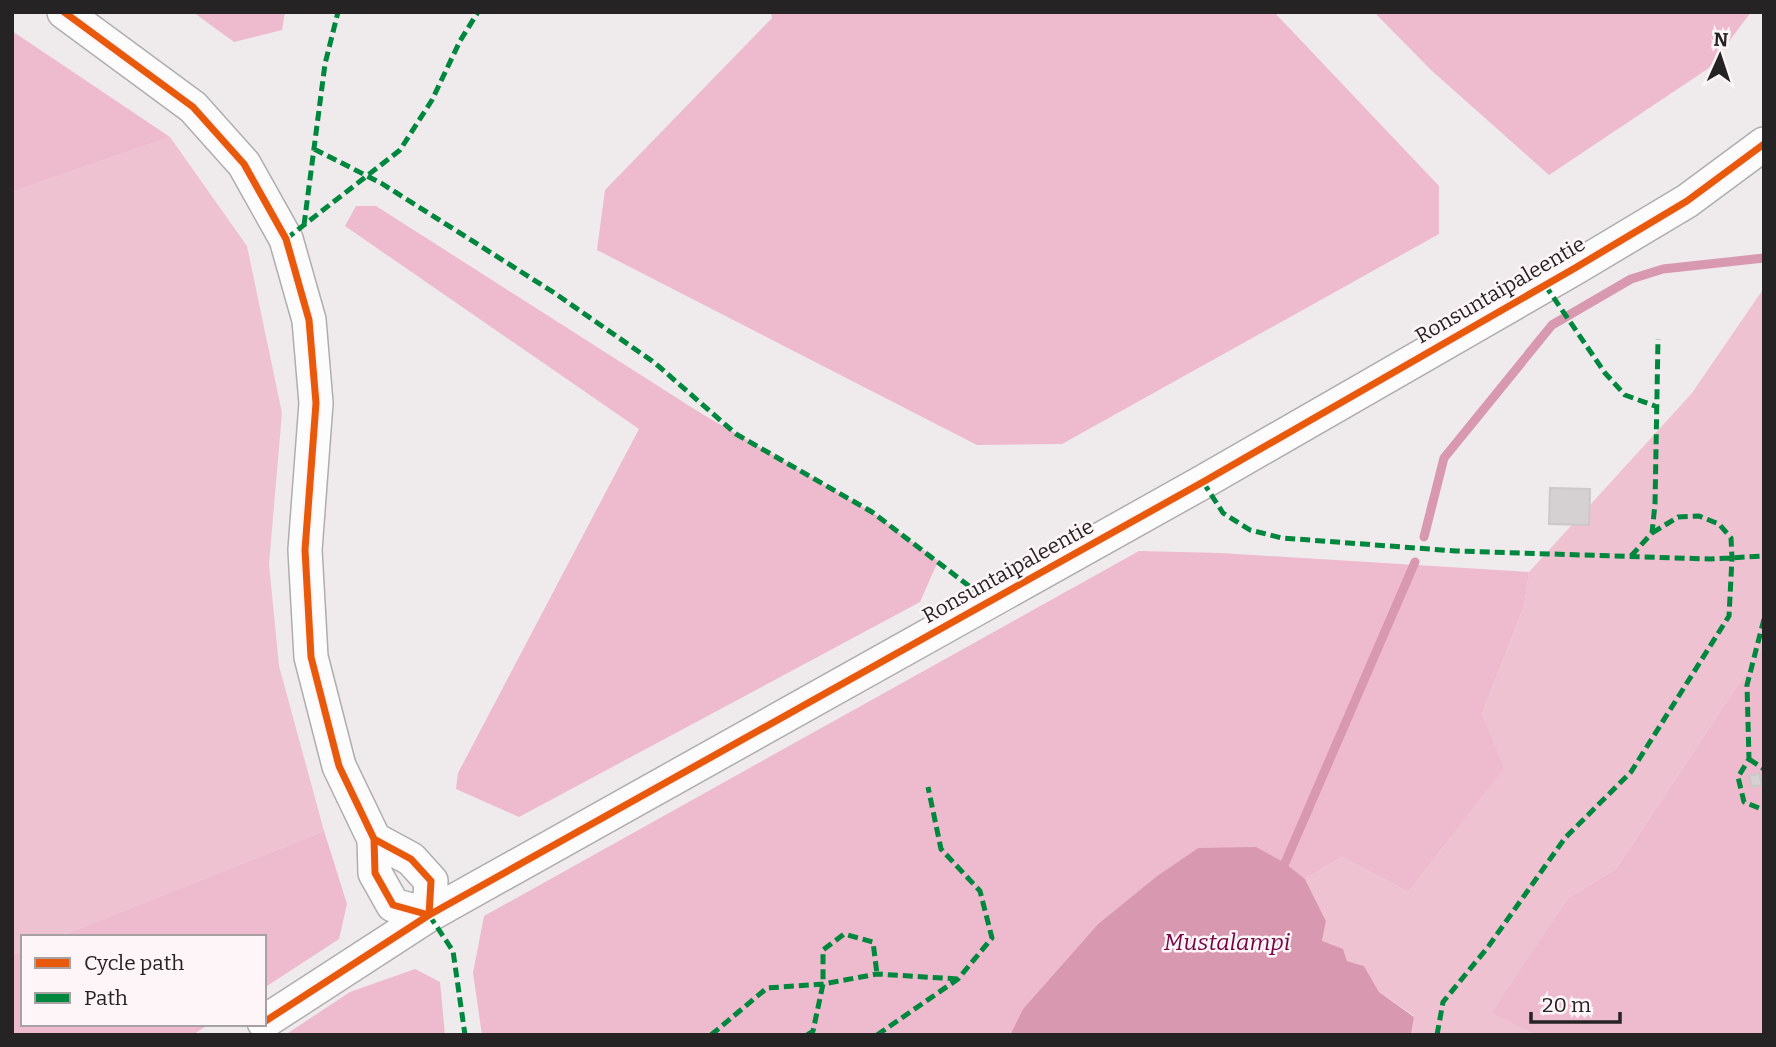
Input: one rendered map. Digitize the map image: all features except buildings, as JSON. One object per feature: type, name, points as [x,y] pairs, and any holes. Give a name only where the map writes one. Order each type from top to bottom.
[{"type":"street","points":[[64,12],[193,107],[244,164],[286,239],[309,320],[316,403],[305,550],[311,657],[339,766],[374,839],[375,873],[393,905],[429,915]]},
{"type":"street","name":"Ronsuntaipaleentie","points":[[266,1020],[429,915],[1203,482],[1565,273],[1687,201],[1764,144]]},
{"type":"shaded area","points":[[193,12],[285,12],[282,30],[234,42]]},
{"type":"shaded area","points":[[771,12],[1274,12],[1439,186],[1439,234],[1062,444],[977,445],[597,250],[605,190],[772,18]]},
{"type":"shaded area","points":[[1374,12],[1751,12],[1709,68],[1549,175],[1431,70]]},
{"type":"shaded area","points":[[12,31],[170,137],[12,192]]},
{"type":"shaded area","points":[[170,137],[247,246],[282,413],[269,564],[279,666],[324,831],[63,935],[21,935],[21,952],[12,955],[12,192]]},
{"type":"shaded area","points":[[356,206],[376,206],[702,414],[872,512],[938,561],[920,602],[519,817],[456,789],[458,773],[639,429],[345,226]]},
{"type":"shaded area","points":[[1764,288],[1764,645],[1616,869],[1568,898],[1493,1013],[1535,1035],[1411,1035],[1414,1016],[1379,992],[1364,966],[1347,961],[1342,949],[1322,942],[1326,921],[1305,879],[1342,857],[1408,892],[1503,770],[1482,714],[1524,606],[1529,572],[1692,393]]},
{"type":"shaded area","points":[[1139,551],[1220,553],[1529,572],[1524,606],[1482,714],[1504,769],[1408,892],[1342,857],[1305,879],[1285,863],[1198,848],[1157,876],[1098,924],[1023,1009],[1010,1035],[482,1035],[473,973],[484,916]]},
{"type":"shaded area","points":[[1764,645],[1764,1035],[1535,1035],[1492,1013],[1568,898],[1616,869]]},
{"type":"shaded area","points":[[324,831],[347,904],[339,939],[266,987],[266,935],[63,935]]},
{"type":"shaded area","points":[[21,952],[21,1026],[206,1026],[193,1035],[12,1035],[12,955]]},
{"type":"shaded area","points":[[415,969],[440,982],[445,1035],[285,1035],[350,992]]},
{"type":"water","name":"Mustalampi","points":[[1256,847],[1285,863],[1305,879],[1326,921],[1322,941],[1343,949],[1347,961],[1364,966],[1379,992],[1414,1017],[1411,1035],[1010,1035],[1023,1009],[1098,924],[1157,876],[1198,848]]},
{"type":"waterway","points":[[1424,537],[1444,458],[1552,325],[1631,279],[1663,269],[1764,258]]},
{"type":"waterway","points":[[1285,863],[1415,562]]},
{"type":"marked path","points":[[304,225],[325,64],[338,12]]},
{"type":"marked path","points":[[286,239],[400,150],[432,100],[460,41],[478,12]]},
{"type":"marked path","points":[[314,149],[381,183],[553,292],[655,363],[736,434],[872,512],[990,602]]},
{"type":"marked path","points":[[1545,285],[1605,373],[1625,395],[1655,406]]},
{"type":"marked path","points":[[1631,556],[1652,533],[1655,504],[1658,339]]},
{"type":"marked path","points":[[1203,482],[1223,513],[1250,530],[1282,538],[1456,551],[1710,559],[1764,556]]},
{"type":"marked path","points":[[1437,1035],[1443,1002],[1488,947],[1565,838],[1631,772],[1729,616],[1731,538],[1719,524],[1699,516],[1678,517],[1652,533]]},
{"type":"marked path","points":[[1764,619],[1747,685],[1749,759],[1738,777],[1744,802],[1764,810]]},
{"type":"marked path","points":[[1749,759],[1764,769]]},
{"type":"marked path","points":[[877,1035],[958,979],[992,938],[980,891],[941,849],[928,787]]},
{"type":"marked path","points":[[429,915],[453,951],[465,1035]]},
{"type":"marked path","points":[[807,1035],[813,1031],[823,984],[823,950],[844,934],[873,942],[877,974]]},
{"type":"marked path","points":[[711,1035],[767,988],[823,984],[877,974],[958,979]]},
{"type":"cycle path","points":[[64,12],[193,107],[244,164],[286,239],[309,320],[316,403],[305,550],[311,657],[339,766],[374,839],[375,873],[393,905],[429,915],[431,881],[411,859],[374,839]]},
{"type":"cycle path","points":[[266,1021],[429,915],[1203,482],[1575,268],[1687,201],[1764,144]]}]
